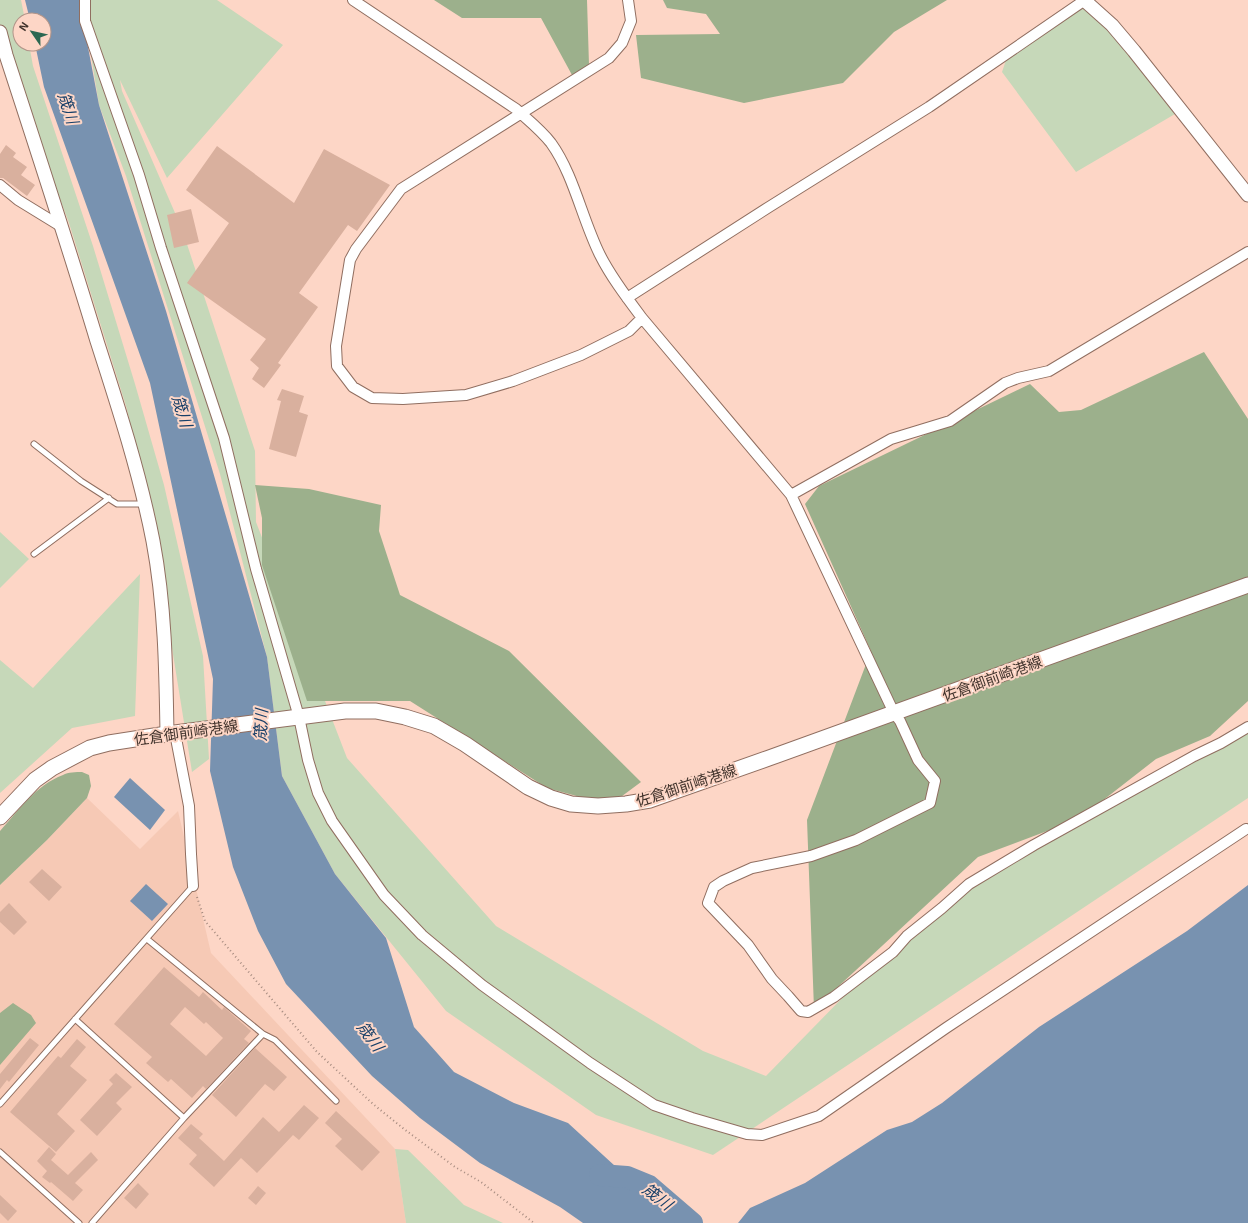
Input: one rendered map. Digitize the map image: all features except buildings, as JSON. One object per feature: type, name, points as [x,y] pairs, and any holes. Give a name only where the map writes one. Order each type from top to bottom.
[{"type":"main road","name":"佐倉御前崎港線","points":[[0,817],[35,780],[52,768],[90,748],[109,743],[171,734],[345,711],[376,711],[405,717],[434,726],[465,744],[528,787],[551,798],[571,804],[598,806],[626,804],[650,800],[1248,585]]},
{"type":"street","points":[[85,0],[85,21],[139,175],[161,248],[224,438],[256,569],[318,793],[332,821],[384,895],[422,935],[482,985],[590,1063],[654,1105],[747,1134],[762,1135],[819,1116],[946,1028],[1246,829]]},
{"type":"street","points":[[352,0],[521,114],[536,127],[551,144],[565,168],[600,254],[620,288],[642,318],[791,495],[894,713],[900,721],[918,760],[935,781],[930,803],[856,840],[811,856],[752,868],[723,881],[714,887],[708,903],[748,945],[772,979],[800,1011],[808,1012],[834,997],[893,952],[907,936],[969,884],[981,876],[1081,818],[1248,727]]},
{"type":"street","points":[[628,0],[631,21],[622,43],[610,58],[401,189],[356,249],[350,260],[336,346],[337,366],[353,387],[372,398],[403,400],[466,395],[513,381],[581,354],[629,331],[642,318]]},
{"type":"street","points":[[627,298],[776,202],[929,107],[1085,0],[1112,25],[1134,51],[1248,195]]},
{"type":"street","points":[[0,32],[119,410],[145,504],[153,541],[162,604],[171,734],[189,806],[190,854],[193,886]]},
{"type":"street","points":[[0,185],[18,200],[62,227]]},
{"type":"street","points":[[791,495],[891,439],[950,421],[1005,383],[1018,378],[1049,371],[1248,252]]},
{"type":"lane","points":[[34,444],[81,481],[117,504],[145,504]]},
{"type":"lane","points":[[34,554],[109,498]]},
{"type":"lane","points":[[0,1104],[193,886]]},
{"type":"lane","points":[[146,938],[263,1034],[274,1040],[336,1102]]},
{"type":"lane","points":[[75,1019],[184,1118]]},
{"type":"lane","points":[[92,1223],[184,1118],[263,1034]]},
{"type":"lane","points":[[0,1152],[79,1223]]},
{"type":"path","points":[[193,886],[205,922],[317,1052],[373,1104],[404,1129],[455,1167],[481,1182],[534,1223]]},
{"type":"shaded area","points":[[87,798],[140,849],[178,811],[211,953],[395,1149],[406,1223],[0,1223],[0,885],[47,840]]},
{"type":"green space","points":[[0,0],[21,0],[23,12],[12,12],[12,52],[30,52],[33,66],[93,246],[164,485],[203,656],[209,759],[192,772],[172,648],[162,553],[126,406],[69,223],[6,55],[0,32]]},
{"type":"green space","points":[[82,0],[217,0],[283,45],[167,178],[120,80],[122,91],[182,229],[255,451],[256,522],[347,758],[496,926],[703,1051],[766,1076],[853,987],[976,877],[1248,726],[1248,798],[713,1155],[596,1115],[446,1011],[335,874],[282,776],[267,657],[220,474],[126,176],[99,105]]},
{"type":"green space","points":[[434,0],[587,0],[589,65],[572,75],[541,18],[462,18]]},
{"type":"green space","points":[[663,0],[947,0],[894,32],[843,83],[744,103],[641,78],[636,35],[720,34],[706,14],[667,8]]},
{"type":"green space","points":[[1082,8],[1090,12],[1122,46],[1175,114],[1076,172],[1002,72],[1006,60]]},
{"type":"green space","points":[[1204,352],[1248,419],[1248,701],[1210,736],[1156,759],[1079,819],[978,857],[814,1009],[807,820],[871,651],[805,504],[819,486],[1030,384],[1059,412],[1081,410]]},
{"type":"green space","points":[[255,485],[309,489],[381,505],[379,531],[400,595],[509,651],[641,782],[610,805],[547,788],[410,701],[307,701],[262,565],[262,518]]},
{"type":"green space","points":[[0,532],[29,559],[0,588]]},
{"type":"green space","points":[[140,574],[135,716],[72,728],[0,793],[0,660],[33,688]]},
{"type":"green space","points":[[82,772],[89,775],[91,786],[87,798],[47,840],[0,885],[0,831],[28,799],[44,785],[65,774]]},
{"type":"green space","points":[[13,1003],[31,1015],[36,1023],[0,1065],[0,1013]]},
{"type":"green space","points":[[395,1149],[408,1150],[464,1205],[503,1223],[406,1223]]},
{"type":"water","points":[[25,0],[79,0],[99,105],[166,311],[267,657],[282,776],[335,874],[386,938],[414,1027],[454,1072],[514,1103],[568,1123],[627,1177],[649,1186],[692,1223],[583,1223],[560,1207],[480,1163],[420,1118],[372,1076],[286,984],[258,931],[233,867],[210,771],[213,679],[150,383],[44,87],[37,52],[52,52],[52,12],[28,12]]},
{"type":"water","points":[[130,778],[165,810],[150,830],[114,797]]},
{"type":"water","points":[[146,884],[168,904],[152,921],[130,901]]},
{"type":"water","points":[[1248,885],[1248,1223],[738,1223],[750,1208],[805,1183],[887,1130],[912,1122],[942,1103],[1039,1027],[1187,931]]},
{"type":"waterway","name":"筬川","points":[[600,1175],[627,1177],[649,1186],[692,1223]]}]
